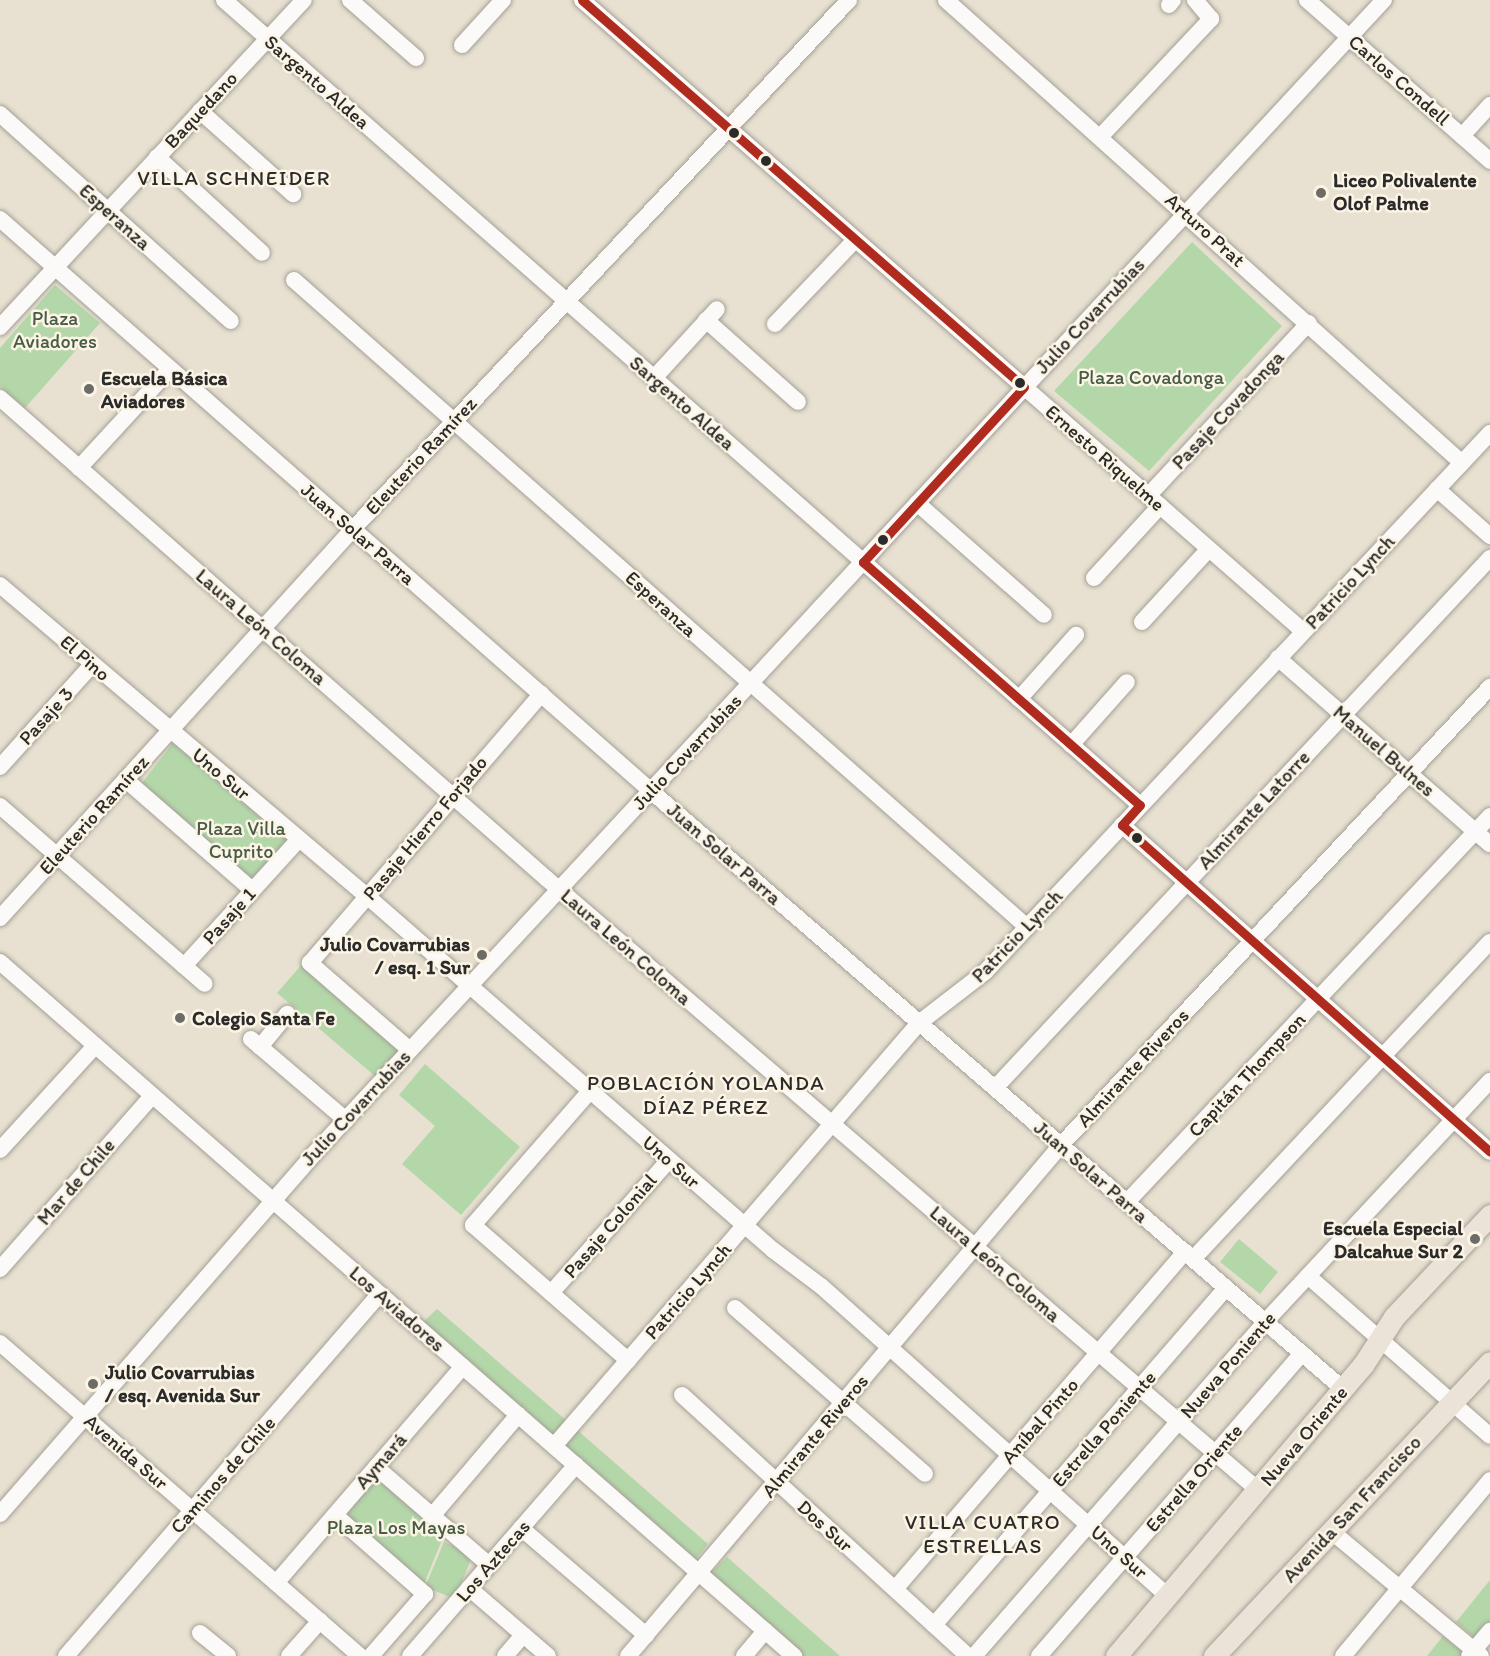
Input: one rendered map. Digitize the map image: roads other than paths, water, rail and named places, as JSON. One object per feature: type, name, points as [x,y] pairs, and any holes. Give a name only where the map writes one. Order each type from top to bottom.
[{"type":"main road","name":"Nueva Oriente","points":[[1116,1656],[1343,1389],[1394,1317],[1490,1215]]},
{"type":"main road","name":"Avenida San Francisco","points":[[1214,1656],[1490,1362]]},
{"type":"street","name":"Sargento Aldea","points":[[224,0],[1140,805]]},
{"type":"street","name":"Baquedano","points":[[0,327],[304,0]]},
{"type":"street","points":[[350,0],[416,58]]},
{"type":"street","points":[[462,45],[503,0]]},
{"type":"street","name":"Ernesto Riquelme","points":[[582,0],[1303,631]]},
{"type":"street","name":"Eleuterio Ramírez","points":[[0,918],[352,529],[849,0]]},
{"type":"street","name":"Arturo Prat","points":[[946,0],[1187,213],[1462,463]]},
{"type":"street","points":[[1101,136],[1211,18],[1196,0]]},
{"type":"street","name":"Carlos Condell","points":[[1307,0],[1490,161]]},
{"type":"street","name":"Julio Covarrubias","points":[[0,1514],[273,1200],[469,985],[1384,0]]},
{"type":"street","points":[[1462,136],[1490,105]]},
{"type":"street","points":[[200,111],[293,194]]},
{"type":"street","name":"Esperanza","points":[[0,114],[231,321]]},
{"type":"street","points":[[157,157],[262,253]]},
{"type":"street","name":"Juan Solar Parra","points":[[0,219],[651,791],[1343,1389]]},
{"type":"street","points":[[775,324],[855,240]]},
{"type":"street","name":"Esperanza","points":[[294,280],[1027,927]]},
{"type":"street","points":[[654,378],[711,315],[798,402]]},
{"type":"street","name":"Pasaje Covadonga","points":[[1094,578],[1154,501],[1309,323]]},
{"type":"street","points":[[79,468],[170,369]]},
{"type":"street","name":"Laura León Coloma","points":[[0,398],[559,889],[1258,1490]]},
{"type":"street","name":"Patricio Lynch","points":[[554,1446],[919,1023],[973,984],[1490,433]]},
{"type":"street","points":[[1437,489],[1490,536]]},
{"type":"street","points":[[917,503],[1044,615]]},
{"type":"street","points":[[1142,622],[1209,549]]},
{"type":"street","name":"Almirante Latorre","points":[[995,1088],[1490,558]]},
{"type":"street","name":"El Pino","points":[[0,585],[170,731]]},
{"type":"street","points":[[1019,699],[1076,635]]},
{"type":"street","name":"Manuel Bulnes","points":[[1278,658],[1490,844]]},
{"type":"street","name":"Pasaje 3","points":[[0,767],[93,665]]},
{"type":"street","points":[[1071,745],[1127,682]]},
{"type":"street","name":"Almirante Riveros","points":[[628,1656],[700,1574],[1061,1145],[1490,687]]},
{"type":"street","name":"Pasaje Hierro Forjado","points":[[410,1050],[310,963],[541,694]]},
{"type":"street","name":"Uno Sur","points":[[170,731],[367,896],[744,1225],[890,1347],[1168,1596]]},
{"type":"street","points":[[126,780],[252,890]]},
{"type":"street","points":[[0,806],[205,984]]},
{"type":"street","name":"Capitán Thompson","points":[[1127,1202],[1490,816]]},
{"type":"street","points":[[1122,825],[1490,1152]]},
{"type":"street","name":"Pasaje 1","points":[[183,966],[299,839]]},
{"type":"street","name":"Aníbal Pinto","points":[[895,1589],[1099,1353],[1490,942]]},
{"type":"street","name":"Los Aviadores","points":[[0,962],[794,1656]]},
{"type":"street","points":[[287,1014],[256,1043],[346,1120]]},
{"type":"street","points":[[0,1150],[95,1046]]},
{"type":"street","name":"Nueva Poniente","points":[[974,1656],[1265,1322],[1490,1081]]},
{"type":"street","points":[[590,1091],[473,1225],[628,1360]]},
{"type":"street","name":"Mar de Chile","points":[[0,1269],[152,1096]]},
{"type":"street","name":"Pasaje Colonial","points":[[551,1293],[669,1160]]},
{"type":"street","points":[[1308,1276],[1490,1436]]},
{"type":"street","name":"Estrella Poniente","points":[[934,1625],[1226,1288]]},
{"type":"street","name":"Caminos de Chile","points":[[66,1656],[380,1294]]},
{"type":"street","points":[[735,1308],[925,1474]]},
{"type":"street","name":"Avenida Sur","points":[[0,1343],[360,1656]]},
{"type":"street","name":"Estrella Oriente","points":[[1040,1656],[1302,1353]]},
{"type":"street","name":"Aymará","points":[[276,1583],[463,1366]]},
{"type":"street","name":"Dos Sur","points":[[682,1395],[968,1656]]},
{"type":"street","points":[[432,1516],[518,1415]]},
{"type":"street","name":"Los Aztecas","points":[[410,1656],[576,1466]]},
{"type":"street","points":[[376,1467],[489,1565]]},
{"type":"street","points":[[1343,1656],[1490,1480]]},
{"type":"street","name":"Los Aztecas","points":[[335,1515],[425,1594],[371,1656]]},
{"type":"street","points":[[521,1528],[646,1635]]},
{"type":"street","points":[[1331,1531],[1475,1654],[1490,1631]]},
{"type":"street","points":[[469,1588],[548,1656]]},
{"type":"street","points":[[289,1656],[320,1621]]},
{"type":"street","points":[[744,1656],[765,1631]]},
{"type":"street","points":[[200,1633],[228,1656]]},
{"type":"street","points":[[505,1656],[523,1635]]},
{"type":"place","name":"Liceo Polivalente Olof Palme","points":[[1321,193]]},
{"type":"place","name":"Escuela Básica Aviadores","points":[[89,389]]},
{"type":"place","name":"Julio Covarrubias / esq. 1 Sur","points":[[482,955]]},
{"type":"place","name":"Colegio Santa Fe","points":[[180,1018]]},
{"type":"place","name":"Escuela Especial Dalcahue Sur 2","points":[[1475,1239]]},
{"type":"place","name":"Julio Covarrubias / esq. Avenida Sur","points":[[93,1384]]},
{"type":"district","name":"VILLA SCHNEIDER","points":[[234,178]]},
{"type":"district","name":"POBLACIÓN YOLANDA DÍAZ PÉREZ","points":[[706,1095]]},
{"type":"district","name":"VILLA CUATRO ESTRELLAS","points":[[983,1534]]},
{"type":"park label","name":"Plaza Aviadores","points":[[55,330]]},
{"type":"park label","name":"Plaza Covadonga","points":[[1151,377]]},
{"type":"park label","name":"Plaza Villa Cuprito","points":[[241,840]]},
{"type":"park label","name":"Plaza Los Mayas","points":[[396,1527]]}]
